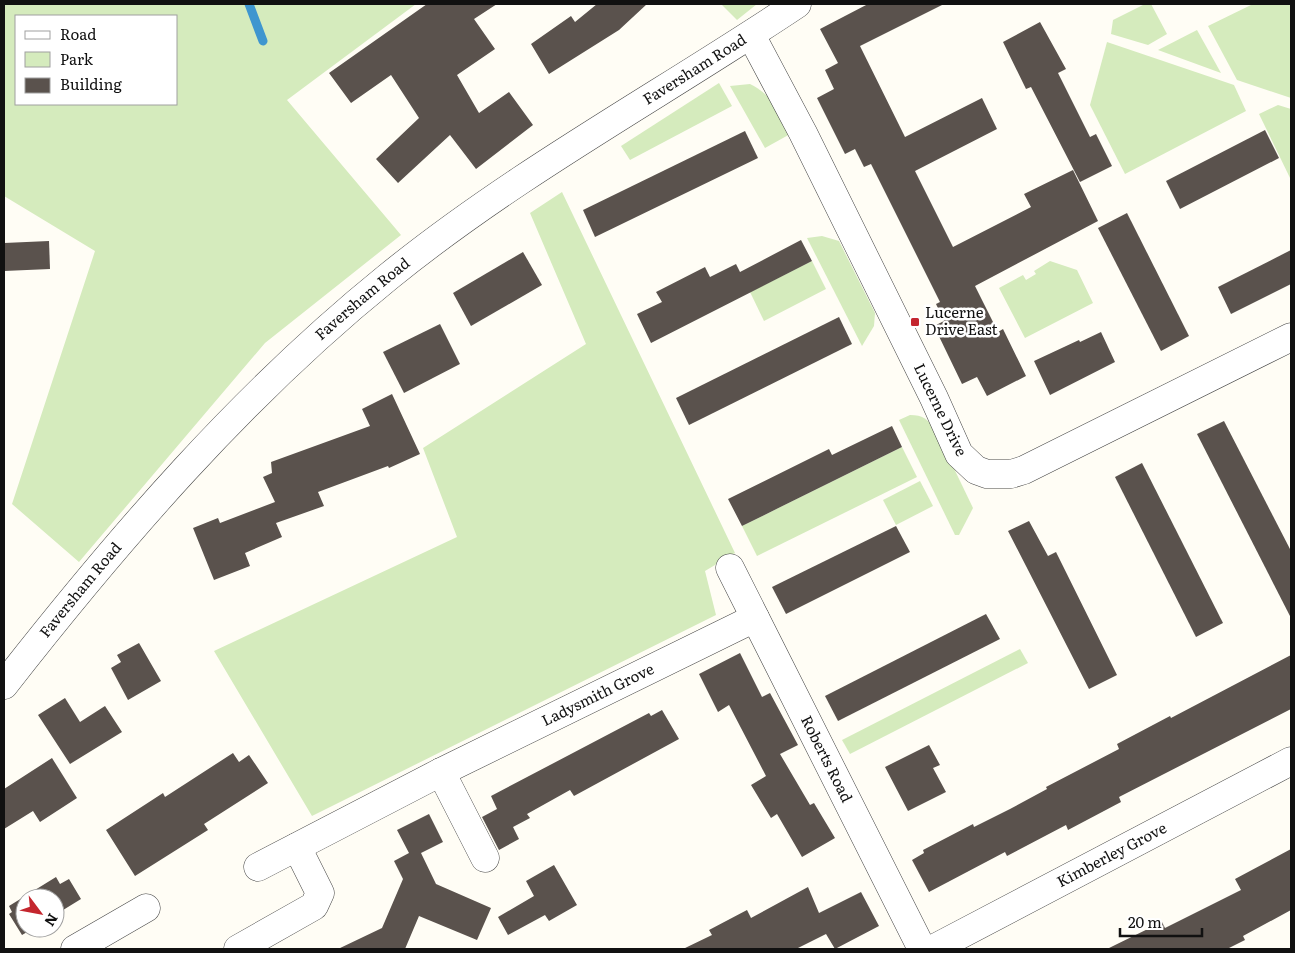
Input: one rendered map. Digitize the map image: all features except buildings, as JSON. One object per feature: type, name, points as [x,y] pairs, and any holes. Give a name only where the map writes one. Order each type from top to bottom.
[{"type":"street","name":"Faversham Road","points":[[4,685],[78,590],[180,472],[292,360],[388,276],[553,158],[798,4]]},
{"type":"street","name":"Lucerne Drive","points":[[751,35],[803,133],[934,398],[959,454],[976,470],[998,476],[1024,470],[1291,337]]},
{"type":"street","name":"Roberts Road","points":[[730,568],[922,949]]},
{"type":"street","name":"Ladysmith Grove","points":[[258,867],[441,772],[755,618]]},
{"type":"street","name":"Kimberley Grove","points":[[933,949],[1291,761]]},
{"type":"street","points":[[441,772],[485,858]]},
{"type":"street","points":[[238,949],[314,906],[320,893],[297,847]]},
{"type":"street","points":[[75,949],[146,908]]},
{"type":"green space","points":[[4,4],[416,4],[287,100],[401,235],[265,343],[79,562],[12,504],[95,251],[4,196]]},
{"type":"green space","points":[[721,4],[757,4],[737,20]]},
{"type":"green space","points":[[1145,4],[1151,4],[1167,34],[1148,45],[1111,34],[1113,20]]},
{"type":"green space","points":[[1253,4],[1291,4],[1291,98],[1237,80],[1208,26]]},
{"type":"green space","points":[[1197,30],[1221,73],[1158,50]]},
{"type":"green space","points":[[1107,42],[1234,85],[1246,111],[1125,174],[1090,105]]},
{"type":"green space","points":[[719,83],[732,106],[630,160],[621,146]]},
{"type":"green space","points":[[750,84],[758,88],[770,99],[780,111],[792,133],[765,148],[730,86]]},
{"type":"green space","points":[[1278,105],[1291,109],[1291,180],[1259,114]]},
{"type":"green space","points":[[562,192],[735,553],[705,571],[716,615],[312,816],[214,651],[457,537],[423,448],[586,344],[530,213]]},
{"type":"green space","points":[[822,236],[839,241],[875,313],[874,326],[862,346],[807,238]]},
{"type":"green space","points":[[812,261],[826,289],[764,321],[750,292]]},
{"type":"green space","points":[[1050,261],[1077,270],[1093,303],[1025,338],[999,288],[1023,275],[1026,280],[1036,274],[1034,271]]},
{"type":"green space","points":[[910,415],[924,418],[935,429],[973,508],[959,535],[955,535],[899,420]]},
{"type":"green space","points":[[902,447],[917,477],[757,556],[742,526]]},
{"type":"green space","points":[[920,481],[933,506],[896,525],[883,500]]},
{"type":"green space","points":[[1020,649],[1028,663],[850,754],[842,740]]},
{"type":"waterway","points":[[249,4],[263,41]]},
{"type":"place","name":"Lucerne Drive East","points":[[915,322]]}]
